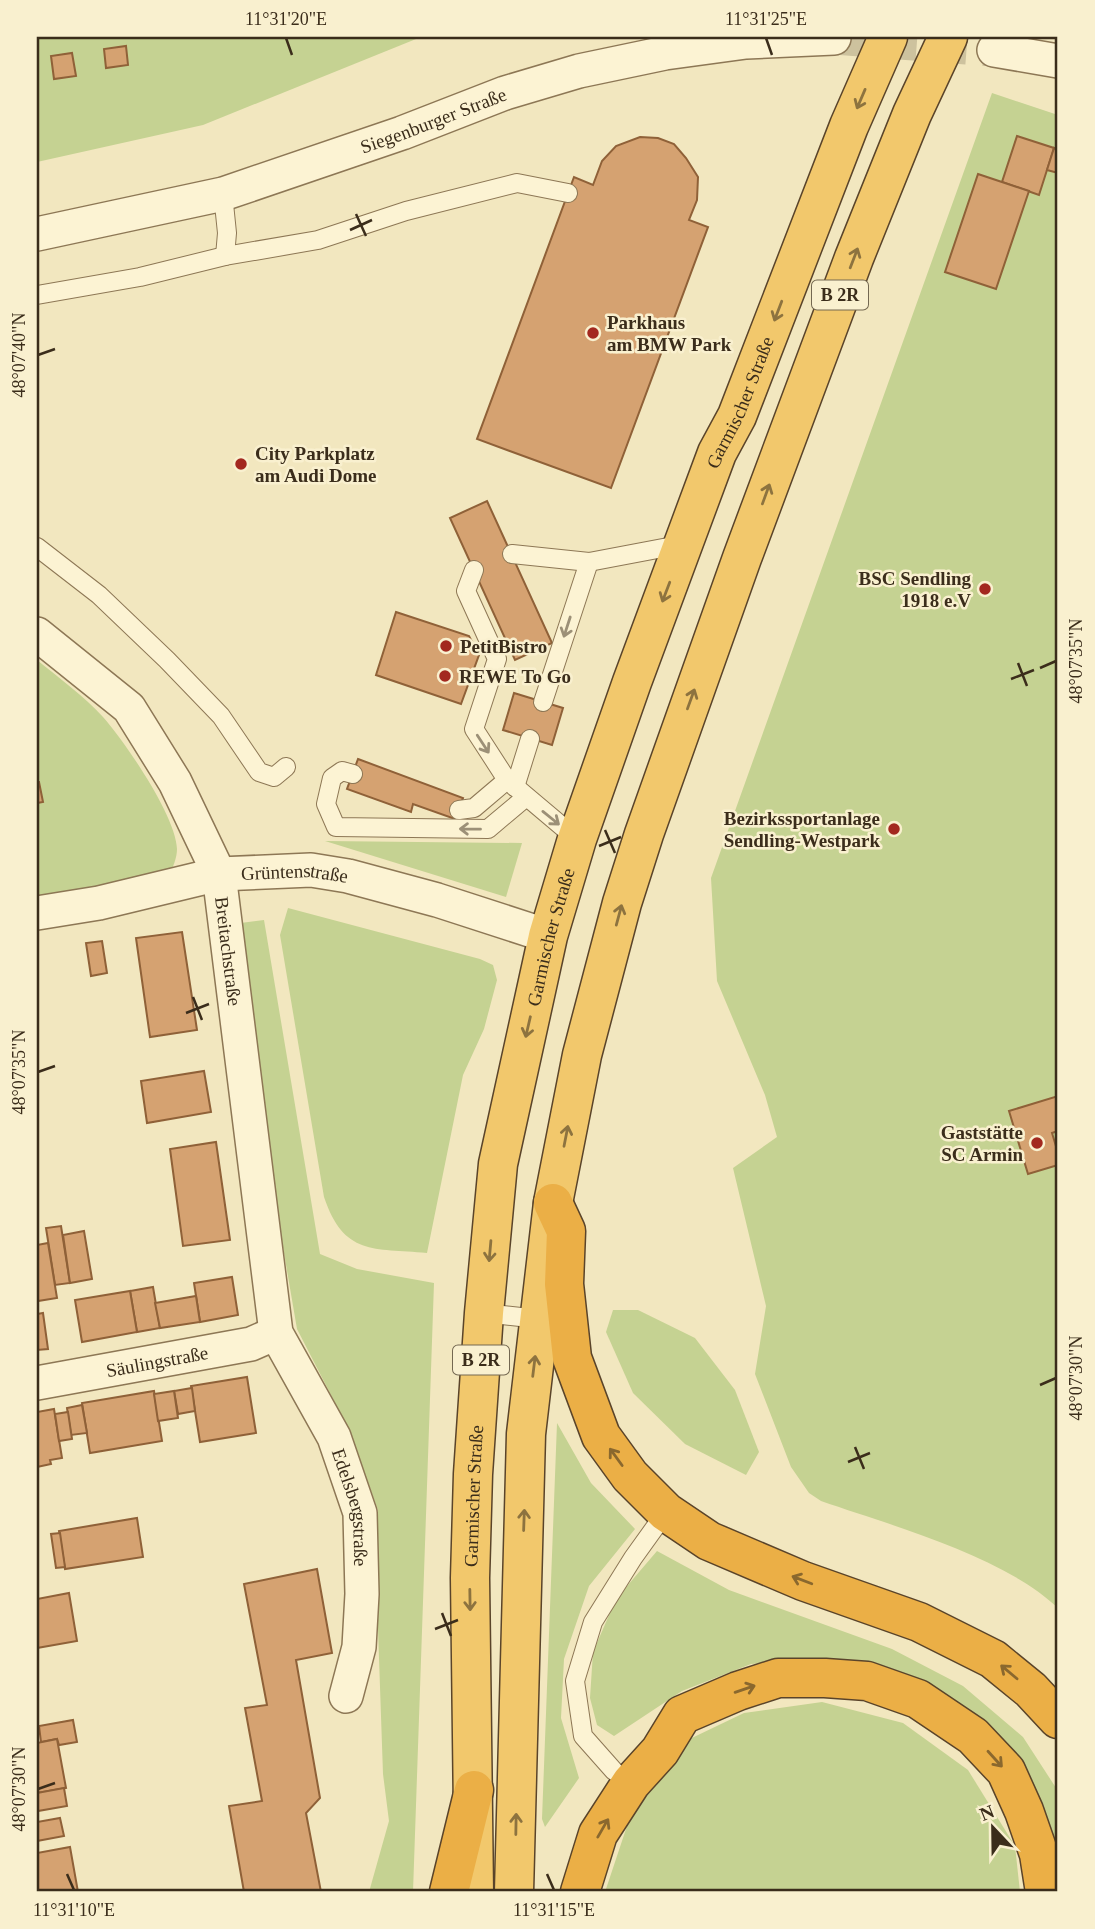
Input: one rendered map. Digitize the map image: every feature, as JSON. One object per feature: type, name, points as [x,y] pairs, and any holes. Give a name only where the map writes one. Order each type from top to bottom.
[{"type":"highway","name":"Garmischer Straße","points":[[474,1892],[470,1578],[473,1474],[484,1313],[498,1164],[548,936],[577,839],[717,453],[737,416],[849,126],[888,37]]},
{"type":"highway","name":"B 2R","points":[[514,1892],[526,1434],[553,1203],[585,1042],[622,903],[644,834],[742,558],[912,114],[947,37]]},
{"type":"highway","points":[[553,1203],[566,1231],[564,1284],[572,1358],[601,1436],[630,1476],[666,1511],[709,1541],[803,1581],[919,1622],[993,1659],[1031,1690],[1058,1719]]},
{"type":"highway","points":[[580,1892],[598,1834],[631,1783],[660,1751],[682,1715],[738,1690],[778,1678],[867,1681],[918,1699],[973,1735],[1006,1771],[1024,1811],[1038,1854],[1045,1892]]},
{"type":"highway","points":[[449,1892],[474,1790]]},
{"type":"street","name":"Siegenburger Straße","points":[[37,234],[223,194],[402,133],[505,93],[579,71],[746,42],[834,38]]},
{"type":"street","points":[[994,50],[1058,61]]},
{"type":"street","name":"Breitachstraße","points":[[37,634],[129,708],[176,782],[219,874],[276,1333]]},
{"type":"street","name":"Grüntenstraße","points":[[37,913],[99,903],[219,874],[311,870],[348,876],[437,900],[548,936]]},
{"type":"street","name":"Säulingstraße","points":[[37,1383],[251,1344],[276,1333]]},
{"type":"street","name":"Edelsbergstraße","points":[[276,1333],[334,1437],[360,1513],[362,1594],[359,1647],[346,1696]]},
{"type":"lane","points":[[37,295],[140,276],[225,256],[318,240],[406,211],[517,184],[568,193]]},
{"type":"lane","points":[[223,194],[227,233],[225,256]]},
{"type":"lane","points":[[512,554],[589,562],[684,544]]},
{"type":"lane","points":[[37,547],[99,595],[167,660],[221,716],[259,772],[274,778],[286,767]]},
{"type":"lane","points":[[542,702],[589,562]]},
{"type":"lane","points":[[474,570],[466,591],[497,659],[474,729],[516,788],[577,839]]},
{"type":"lane","points":[[353,774],[342,771],[332,778],[326,804],[336,827],[488,829],[516,788],[530,739]]},
{"type":"lane","points":[[458,810],[474,808],[516,788]]},
{"type":"lane","points":[[484,1313],[539,1319]]},
{"type":"lane","points":[[614,1770],[583,1736],[575,1681],[593,1622],[666,1511]]},
{"type":"green space","points":[[37,37],[421,37],[203,125],[37,162]]},
{"type":"green space","name":"Bezirkssportanlage Sendling-Westpark","points":[[992,93],[1058,115],[1058,1608],[1035,1589],[978,1558],[913,1532],[821,1501],[809,1493],[791,1467],[755,1374],[766,1306],[733,1168],[777,1137],[765,1095],[717,981],[711,878]]},
{"type":"green space","points":[[37,660],[80,694],[103,717],[148,780],[174,835],[177,852],[169,875],[37,898]]},
{"type":"green space","points":[[325,841],[522,843],[506,897]]},
{"type":"green space","points":[[288,908],[480,959],[493,965],[497,980],[484,1029],[463,1075],[427,1253],[376,1249],[351,1239],[332,1216],[324,1197],[280,935]]},
{"type":"green space","points":[[264,920],[320,1254],[357,1269],[434,1283],[413,1892],[369,1892],[389,1821],[383,1774],[378,1629],[378,1510],[349,1430],[297,1329],[260,1113],[233,924]]},
{"type":"green space","points":[[613,1310],[638,1310],[695,1338],[735,1390],[759,1452],[746,1475],[685,1444],[633,1393],[606,1332]]},
{"type":"green space","points":[[557,1423],[591,1483],[635,1529],[589,1586],[564,1659],[561,1718],[579,1778],[545,1827],[542,1819]]},
{"type":"green space","points":[[657,1551],[729,1590],[892,1649],[963,1686],[1023,1737],[1058,1791],[1058,1850],[1032,1789],[821,1659],[751,1664],[682,1691],[614,1736],[597,1725],[590,1698],[593,1652],[616,1599]]},
{"type":"green space","points":[[822,1702],[903,1723],[968,1770],[1015,1846],[1020,1892],[605,1892],[633,1808],[673,1747],[744,1713]]},
{"type":"building","points":[[126,46],[128,65],[106,68],[104,49]]},
{"type":"building","points":[[72,53],[76,76],[54,79],[51,56]]},
{"type":"building","points":[[1017,136],[1054,148],[1039,195],[1002,182]]},
{"type":"building","name":"Parkhaus am BMW Park","points":[[640,137],[658,138],[674,144],[686,158],[698,177],[697,200],[689,220],[708,227],[611,488],[477,439],[574,177],[593,185],[602,161],[616,146]]},
{"type":"building","points":[[1054,148],[1058,150],[1058,173],[1047,170]]},
{"type":"building","points":[[978,174],[1029,191],[996,289],[945,272]]},
{"type":"building","points":[[487,501],[552,643],[515,660],[450,518]]},
{"type":"building","points":[[396,612],[469,636],[479,655],[461,704],[376,675]]},
{"type":"building","points":[[514,693],[563,708],[552,745],[503,730]]},
{"type":"building","points":[[358,759],[463,798],[455,819],[413,804],[411,812],[347,789]]},
{"type":"building","points":[[37,782],[43,802],[37,803]]},
{"type":"building","points":[[182,932],[197,1030],[150,1037],[136,938]]},
{"type":"building","points":[[102,941],[107,973],[91,976],[86,943]]},
{"type":"building","points":[[204,1071],[211,1112],[147,1123],[141,1081]]},
{"type":"building","name":"Gaststätte SC Armin","points":[[1058,1096],[1058,1131],[1052,1133],[1058,1153],[1058,1165],[1028,1174],[1009,1111]]},
{"type":"building","points":[[216,1142],[230,1240],[183,1246],[170,1149]]},
{"type":"building","points":[[61,1226],[70,1283],[55,1285],[46,1228]]},
{"type":"building","points":[[84,1231],[92,1279],[70,1283],[63,1235]]},
{"type":"building","points":[[48,1243],[57,1298],[38,1301],[37,1245]]},
{"type":"building","points":[[232,1277],[238,1315],[200,1322],[194,1283]]},
{"type":"building","points":[[153,1287],[160,1328],[137,1332],[130,1291]]},
{"type":"building","points":[[130,1291],[137,1332],[82,1342],[75,1300]]},
{"type":"building","points":[[196,1296],[200,1322],[160,1328],[155,1303]]},
{"type":"building","points":[[43,1313],[48,1349],[37,1350],[37,1314]]},
{"type":"building","points":[[247,1377],[256,1433],[200,1442],[191,1386]]},
{"type":"building","points":[[192,1388],[195,1411],[178,1414],[174,1391]]},
{"type":"building","points":[[154,1391],[162,1441],[90,1453],[82,1403]]},
{"type":"building","points":[[174,1391],[178,1418],[158,1421],[154,1394]]},
{"type":"building","points":[[82,1405],[87,1433],[71,1435],[67,1408]]},
{"type":"building","points":[[54,1409],[62,1458],[50,1460],[51,1464],[37,1467],[37,1412]]},
{"type":"building","points":[[68,1412],[72,1439],[59,1441],[55,1414]]},
{"type":"building","points":[[137,1518],[143,1557],[65,1569],[59,1531]]},
{"type":"building","points":[[60,1533],[65,1567],[56,1568],[51,1534]]},
{"type":"building","points":[[317,1569],[332,1653],[296,1660],[320,1798],[306,1813],[321,1892],[244,1892],[229,1806],[262,1801],[245,1708],[267,1705],[244,1584]]},
{"type":"building","points":[[69,1593],[77,1641],[37,1648],[37,1599]]},
{"type":"building","points":[[73,1720],[77,1742],[59,1745],[57,1739],[41,1742],[39,1726]]},
{"type":"building","points":[[57,1739],[66,1788],[37,1793],[37,1743]]},
{"type":"building","points":[[64,1788],[67,1806],[38,1811],[37,1793]]},
{"type":"building","points":[[60,1818],[64,1836],[37,1841],[37,1822]]},
{"type":"building","points":[[70,1847],[78,1892],[37,1892],[37,1853]]},
{"type":"tunnel","points":[[834,38],[994,50]]},
{"type":"place","name":"Parkhaus am BMW Park","points":[[593,333]]},
{"type":"place","name":"City Parkplatz am Audi Dome","points":[[241,464]]},
{"type":"place","name":"BSC Sendling 1918 e.V","points":[[985,589]]},
{"type":"place","name":"PetitBistro","points":[[446,646]]},
{"type":"place","name":"REWE To Go","points":[[445,676]]},
{"type":"place","name":"Bezirkssportanlage Sendling-Westpark","points":[[894,829]]},
{"type":"place","name":"Gaststätte SC Armin","points":[[1037,1143]]}]
